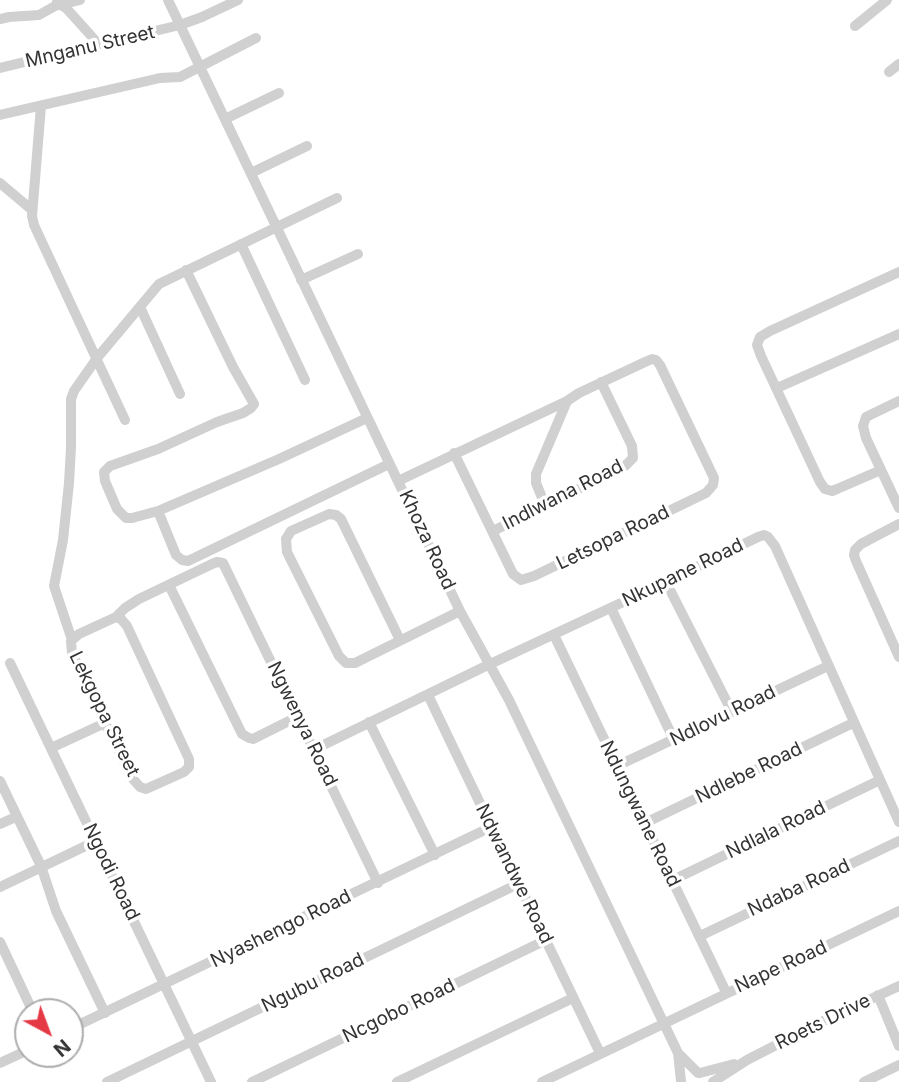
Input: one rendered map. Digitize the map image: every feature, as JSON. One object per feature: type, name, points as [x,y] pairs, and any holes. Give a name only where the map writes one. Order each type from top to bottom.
[{"type":"street","points":[[0,19],[39,15],[58,2],[80,0]]},
{"type":"street","name":"Khoza Road","points":[[168,0],[460,611],[509,700],[663,1024],[678,1053],[702,1076]]},
{"type":"street","name":"Mnganu Street","points":[[0,68],[180,25],[202,17],[223,3],[238,0]]},
{"type":"street","points":[[855,26],[887,0]]},
{"type":"street","points":[[58,2],[94,39]]},
{"type":"street","points":[[0,114],[160,78],[180,77],[256,38]]},
{"type":"street","points":[[889,72],[899,64]]},
{"type":"street","points":[[225,119],[279,93]]},
{"type":"street","points":[[41,106],[32,210],[34,225],[125,420]]},
{"type":"street","points":[[251,173],[307,146]]},
{"type":"street","points":[[0,183],[32,210]]},
{"type":"street","points":[[72,640],[54,586],[61,553],[69,483],[71,399],[78,385],[159,284],[337,198]]},
{"type":"street","points":[[241,244],[305,380]]},
{"type":"street","points":[[301,281],[358,254]]},
{"type":"street","points":[[186,270],[253,402],[251,408],[243,413],[158,449],[116,463],[104,472],[117,509],[126,518],[158,511],[367,418]]},
{"type":"street","points":[[881,470],[832,491],[825,489],[757,345],[760,337],[769,331],[899,272]]},
{"type":"street","points":[[140,307],[180,394]]},
{"type":"street","points":[[777,388],[899,334]]},
{"type":"street","name":"Letsopa Road","points":[[454,453],[513,574],[524,580],[703,495],[712,488],[714,478],[656,360],[652,359],[601,382]]},
{"type":"street","points":[[398,481],[567,401],[601,382]]},
{"type":"street","name":"Indlwana Road","points":[[493,531],[625,466],[633,458],[632,446],[601,382]]},
{"type":"street","points":[[545,505],[536,474],[567,401]]},
{"type":"street","points":[[899,401],[872,413],[863,421],[864,431],[899,508]]},
{"type":"street","points":[[158,511],[176,555],[181,560],[188,561],[389,464]]},
{"type":"street","points":[[400,640],[341,519],[329,514],[288,534],[285,544],[293,564],[339,656],[346,663],[355,663],[460,611]]},
{"type":"street","points":[[899,524],[861,544],[854,555],[899,657]]},
{"type":"street","name":"Nkupane Road","points":[[315,749],[488,664],[764,535],[775,546],[899,822]]},
{"type":"street","name":"Lekgopa Street","points":[[116,617],[127,626],[189,756],[190,764],[187,770],[148,789],[141,788],[132,776],[72,653],[72,640],[116,617],[130,604],[212,564],[221,562],[225,566]]},
{"type":"street","name":"Ngwenya Road","points":[[225,566],[378,883]]},
{"type":"street","points":[[666,582],[732,712]]},
{"type":"street","points":[[169,585],[242,734],[253,739],[297,717]]},
{"type":"street","points":[[611,607],[674,740]]},
{"type":"street","name":"Ndungwane Road","points":[[554,635],[726,992]]},
{"type":"street","name":"Ngodi Road","points":[[10,663],[211,1082]]},
{"type":"street","name":"Ndlovu Road","points":[[617,766],[828,666]]},
{"type":"street","name":"Ndwandwe Road","points":[[428,695],[600,1054]]},
{"type":"street","points":[[369,722],[435,855]]},
{"type":"street","points":[[51,748],[105,723]]},
{"type":"street","name":"Ndlebe Road","points":[[645,822],[853,723]]},
{"type":"street","name":"Ndlala Road","points":[[673,880],[880,780]]},
{"type":"street","points":[[0,782],[41,866],[56,911],[104,1013]]},
{"type":"street","points":[[0,824],[16,817]]},
{"type":"street","name":"Nyashengo Road","points":[[84,1022],[491,827]]},
{"type":"street","points":[[0,887],[96,841]]},
{"type":"street","name":"Ndaba Road","points":[[700,936],[899,841]]},
{"type":"street","name":"Ngubu Road","points":[[107,1082],[518,884]]},
{"type":"street","name":"Nape Road","points":[[542,1082],[899,911]]},
{"type":"street","name":"Ncgobo Road","points":[[252,1082],[546,940]]},
{"type":"street","points":[[0,942],[26,998]]},
{"type":"street","name":"Roets Drive","points":[[713,1082],[747,1060],[899,986]]},
{"type":"street","points":[[878,995],[898,1040]]},
{"type":"street","points":[[397,1082],[573,998]]},
{"type":"street","name":"Khoza Road","points":[[678,1053],[681,1082]]},
{"type":"street","name":"Roets Drive","points":[[681,1082],[686,1075],[694,1072],[702,1076],[747,1060]]},
{"type":"street","points":[[864,1082],[899,1065]]}]
